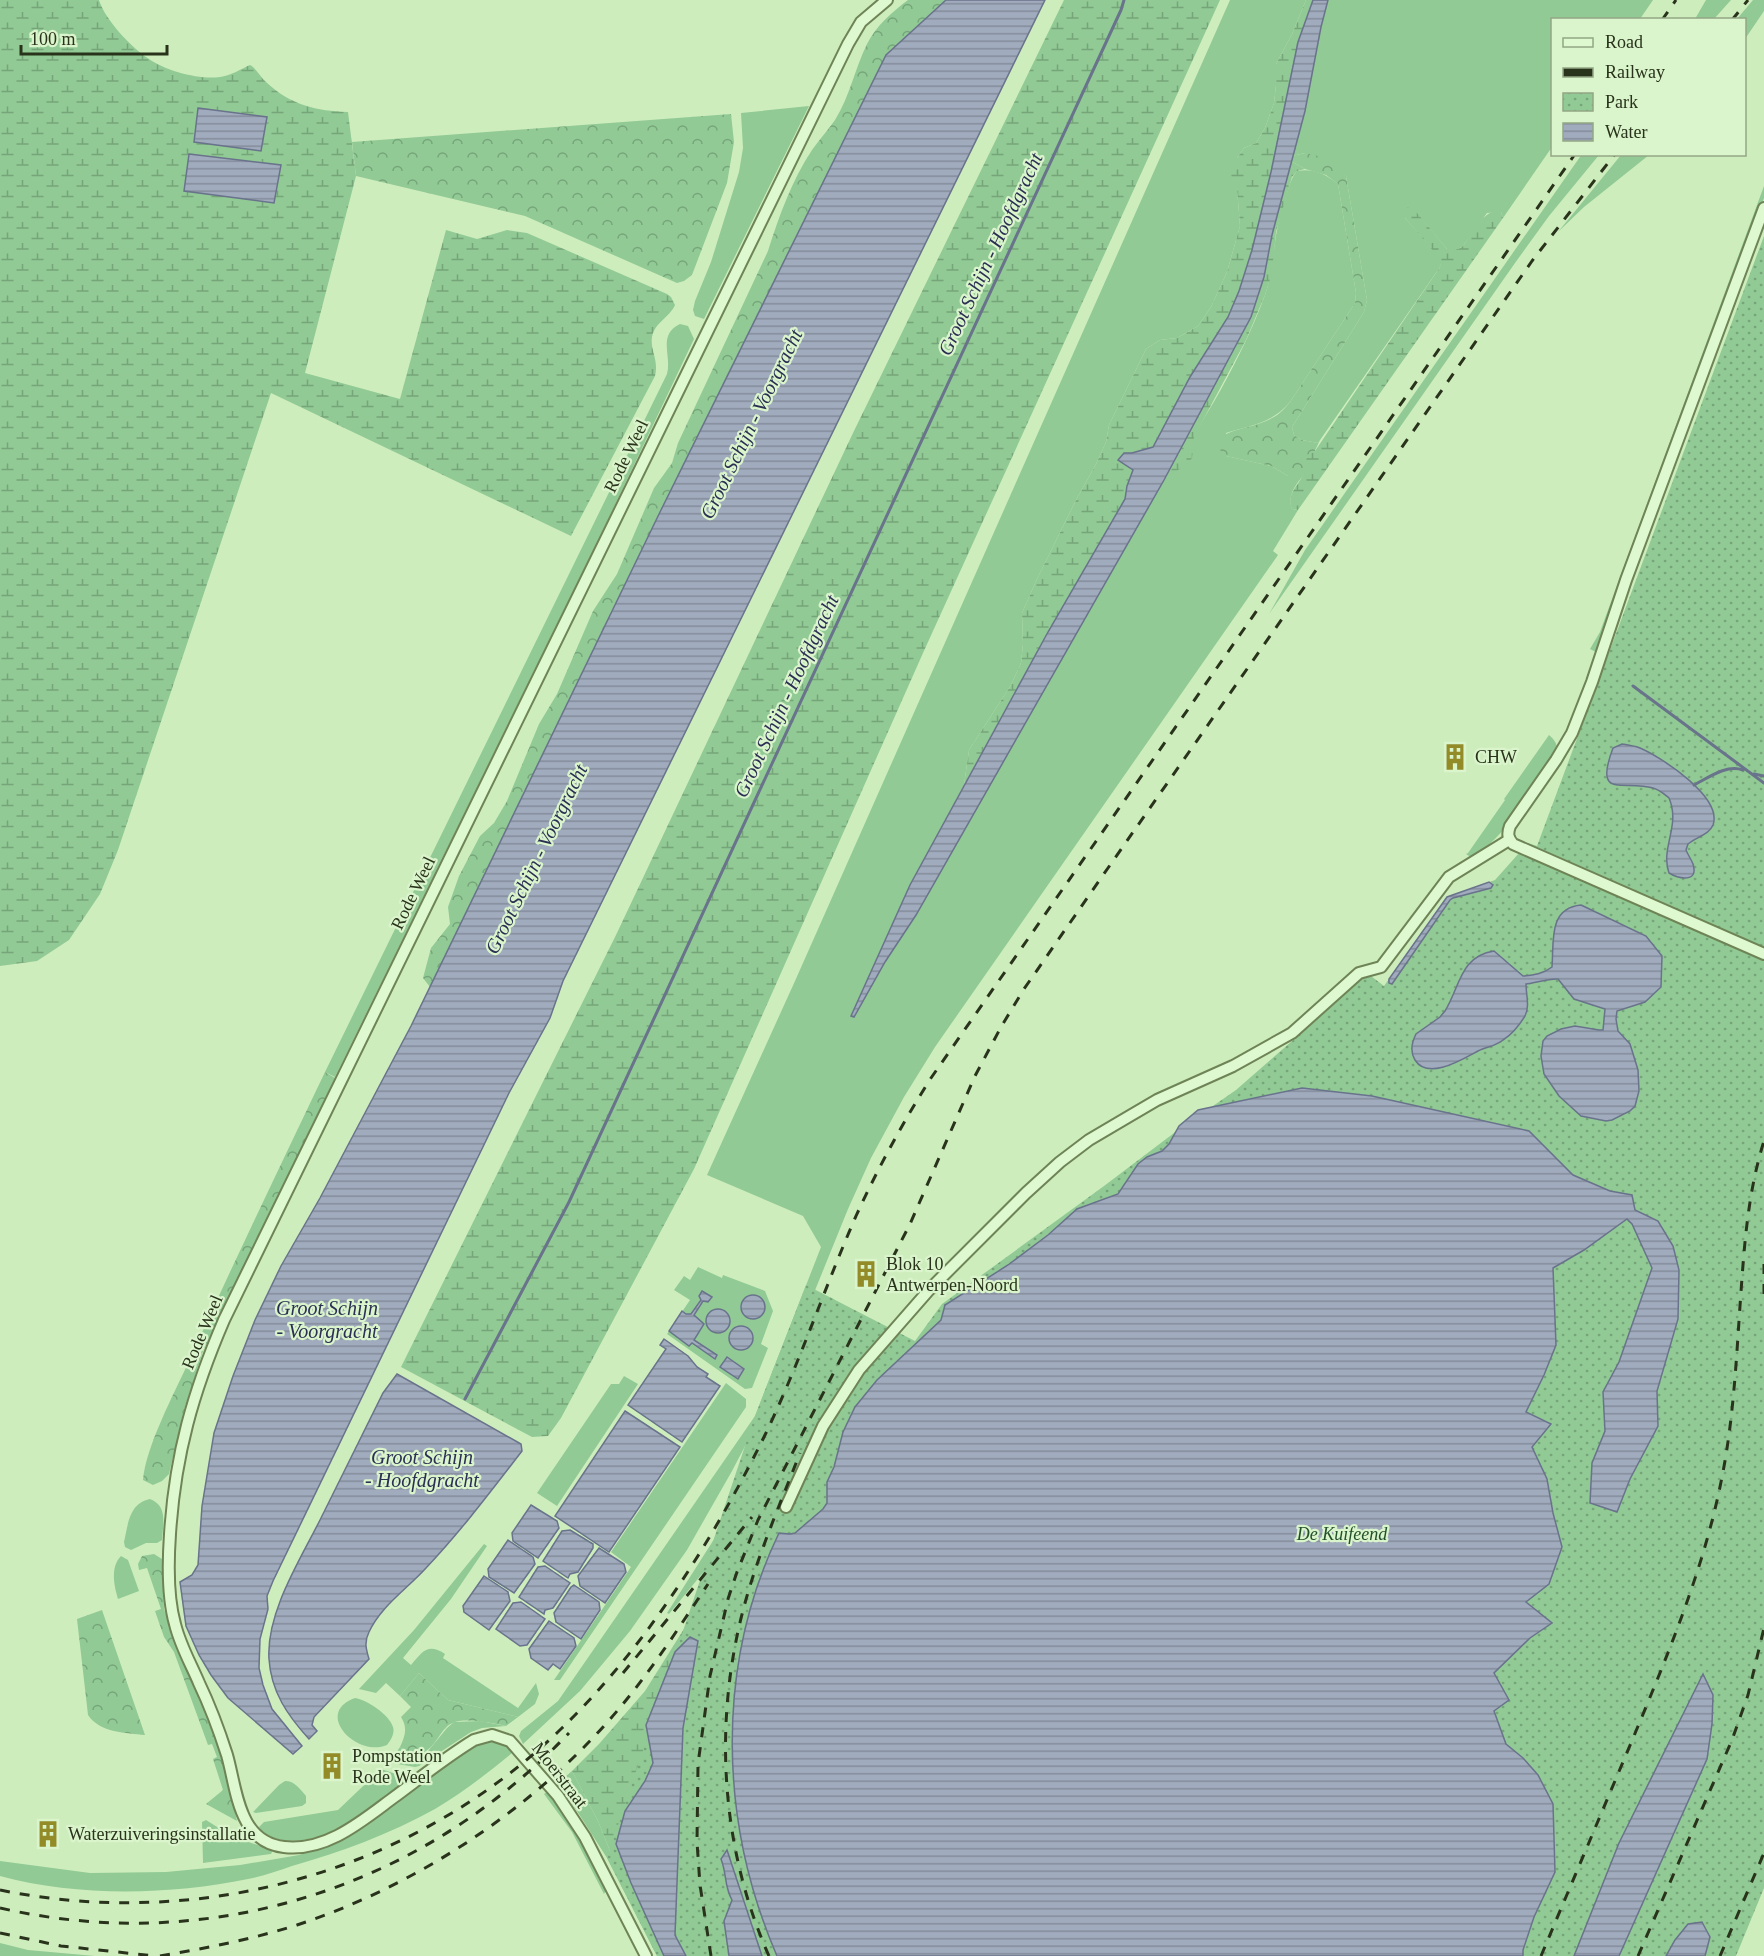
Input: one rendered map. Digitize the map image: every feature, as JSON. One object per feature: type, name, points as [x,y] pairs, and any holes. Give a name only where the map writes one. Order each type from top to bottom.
[{"type":"street","name":"Rode Weel","points":[[261,1839],[251,1831],[244,1819],[218,1726],[180,1641],[171,1605],[169,1549],[173,1493],[181,1445],[195,1392],[224,1320],[848,44],[861,22],[887,0]]},
{"type":"street","points":[[1764,208],[1626,580],[1592,682],[1572,733],[1510,826],[1508,834],[1513,844],[1764,954]]},
{"type":"street","points":[[786,1507],[823,1426],[860,1370],[929,1290],[1026,1193],[1060,1162],[1089,1140],[1157,1100],[1233,1066],[1292,1033],[1359,973],[1381,967],[1449,877],[1509,840]]},
{"type":"street","name":"Moerstraat","points":[[261,1839],[284,1847],[305,1846],[330,1839],[365,1819],[474,1740],[492,1736],[502,1737],[522,1752],[567,1808],[585,1837],[646,1956]]},
{"type":"green space","points":[[0,0],[99,0],[113,25],[127,41],[149,59],[164,67],[193,76],[212,78],[228,75],[250,65],[275,90],[294,101],[315,108],[348,112],[356,176],[305,373],[400,399],[446,230],[477,239],[507,230],[527,233],[667,294],[675,305],[656,327],[652,337],[656,365],[655,376],[571,536],[271,393],[118,850],[100,894],[69,940],[37,961],[0,966]]},
{"type":"green space","points":[[908,0],[946,0],[886,55],[661,510],[430,987],[423,978],[431,948],[450,924],[448,907],[459,876],[480,836],[494,823],[507,801],[539,724],[557,694],[593,611],[617,574],[654,488],[672,463],[678,443],[768,251],[792,186],[812,150],[840,111],[871,37],[896,9]]},
{"type":"green space","name":"Groot Schijn - Hoofdgracht","points":[[1064,0],[1220,0],[923,653],[694,1169],[561,1418],[548,1436],[532,1437],[401,1367],[616,935],[853,433]]},
{"type":"green space","points":[[1230,0],[1306,0],[1276,64],[1274,103],[1265,128],[1256,143],[1244,148],[1237,158],[1240,226],[1227,272],[1211,307],[1198,326],[1177,338],[1160,340],[1146,349],[1109,425],[1106,442],[1096,464],[1076,500],[1022,613],[1021,663],[1011,685],[969,750],[964,785],[910,885],[852,1016],[854,1017],[885,962],[916,915],[1164,480],[1193,436],[1233,367],[1265,295],[1270,278],[1278,222],[1290,183],[1297,171],[1308,170],[1329,177],[1338,184],[1356,293],[1355,303],[1290,402],[1276,415],[1261,423],[1226,433],[1226,456],[1271,466],[1288,476],[1303,476],[1290,500],[1292,509],[1298,510],[1273,551],[1278,555],[935,1047],[904,1097],[871,1158],[848,1209],[775,1389],[687,1550],[630,1631],[580,1691],[523,1744],[519,1736],[521,1731],[558,1701],[755,1416],[821,1247],[803,1216],[707,1175]]},
{"type":"green space","points":[[1306,0],[1313,0],[1298,42],[1271,172],[1252,250],[1239,291],[1228,317],[1190,377],[1143,465],[1218,364],[1284,168],[1291,161],[1305,169],[1297,171],[1292,177],[1276,232],[1272,273],[1246,340],[1194,437],[1192,458],[1164,480],[1134,532],[1113,521],[1048,632],[964,785],[969,750],[1011,685],[1021,663],[1022,613],[1076,500],[1096,464],[1106,442],[1109,425],[1146,349],[1160,340],[1177,338],[1198,326],[1211,307],[1227,272],[1240,226],[1237,188],[1230,175],[1244,148],[1256,143],[1265,128],[1274,103],[1276,64]]},
{"type":"green space","points":[[1328,0],[1653,0],[1641,18],[1551,18],[1551,148],[1503,218],[1501,212],[1487,213],[1463,246],[1458,249],[1447,249],[1412,208],[1405,218],[1442,260],[1440,267],[1318,443],[1302,440],[1294,435],[1292,427],[1364,312],[1367,300],[1346,176],[1305,153],[1292,156],[1305,111]]},
{"type":"green space","points":[[1706,0],[1731,0],[1715,18],[1696,18]]},
{"type":"green space","points":[[1753,0],[1764,0],[1764,11],[1746,38],[1746,18],[1738,18]]},
{"type":"green space","points":[[809,106],[704,319],[695,316],[693,310],[695,301],[711,262],[739,172],[743,148],[741,113]]},
{"type":"green space","points":[[731,114],[734,142],[727,183],[692,275],[677,283],[525,216],[356,176],[352,142]]},
{"type":"green space","points":[[1305,153],[1328,160],[1346,176],[1367,300],[1364,312],[1292,427],[1294,435],[1302,440],[1318,443],[1320,440],[1303,476],[1288,476],[1271,466],[1226,456],[1218,448],[1218,439],[1231,432],[1265,421],[1282,411],[1355,303],[1356,293],[1338,184],[1326,175],[1305,169],[1291,161],[1292,156]]},
{"type":"green space","points":[[1581,156],[1598,156],[1549,216],[1515,263],[1269,614],[1305,550]]},
{"type":"green space","points":[[1620,156],[1648,156],[1584,207],[1558,232]]},
{"type":"green space","points":[[1764,186],[1764,198],[1598,653],[1590,649],[1600,632]]},
{"type":"green space","points":[[1412,207],[1447,249],[1458,249],[1463,246],[1479,222],[1490,213],[1501,212],[1503,218],[1298,510],[1292,509],[1290,499],[1304,473],[1305,456],[1315,451],[1440,267],[1441,260],[1405,218],[1406,208]]},
{"type":"green space","name":"De Kuifeend","points":[[1764,236],[1764,1888],[1736,1956],[657,1956],[607,1858],[755,1416],[806,1285],[915,1341],[942,1304],[1236,1090],[1315,1021],[1351,983],[1367,973],[1384,986],[1447,897],[1495,880],[1528,843],[1537,846]]},
{"type":"green space","points":[[680,324],[688,326],[694,339],[595,547],[335,1077],[325,1072],[667,374],[667,340],[673,329]]},
{"type":"green space","points":[[1549,735],[1556,745],[1555,758],[1507,825],[1497,837],[1472,858],[1466,854]]},
{"type":"green space","points":[[325,1072],[335,1078],[203,1351],[184,1410],[169,1474],[162,1481],[153,1485],[143,1480],[149,1452],[162,1420]]},
{"type":"green space","points":[[698,1267],[722,1278],[723,1275],[765,1291],[773,1311],[761,1344],[768,1348],[752,1388],[745,1389],[667,1334],[690,1300],[674,1290],[684,1276],[690,1280]]},
{"type":"green space","points":[[830,1297],[835,1300],[706,1569],[669,1614],[667,1613],[718,1533],[817,1330]]},
{"type":"green space","points":[[624,1376],[638,1384],[557,1506],[537,1493],[611,1384],[619,1384]]},
{"type":"green space","points":[[726,1383],[746,1399],[746,1407],[560,1680],[554,1680],[631,1567],[611,1552]]},
{"type":"green space","points":[[150,1499],[160,1506],[162,1511],[162,1540],[157,1543],[146,1543],[131,1550],[125,1547],[124,1542],[128,1522],[138,1505]]},
{"type":"green space","points":[[484,1544],[487,1546],[451,1599],[403,1658],[411,1665],[426,1650],[439,1651],[445,1654],[443,1658],[518,1708],[536,1683],[539,1694],[535,1704],[518,1717],[448,1700],[419,1673],[400,1696],[386,1683],[376,1693],[359,1689],[414,1630]]},
{"type":"green space","points":[[154,1554],[162,1559],[164,1609],[213,1728],[237,1821],[206,1804],[223,1790],[213,1759],[217,1757],[212,1744],[208,1745],[174,1652],[164,1637],[155,1611],[161,1609],[147,1568],[139,1570],[138,1564],[142,1556]]},
{"type":"green space","points":[[121,1556],[128,1560],[139,1591],[118,1599],[114,1571]]},
{"type":"green space","points":[[102,1610],[145,1735],[106,1729],[88,1715],[77,1619]]},
{"type":"green space","points":[[687,1624],[657,1956],[607,1858],[610,1851],[598,1821],[572,1771],[645,1691]]},
{"type":"green space","points":[[419,1673],[448,1700],[518,1717],[506,1726],[488,1722],[455,1722],[445,1728],[435,1743],[426,1751],[415,1754],[407,1752],[400,1747],[405,1732],[401,1717],[411,1707],[400,1696]]},
{"type":"green space","points":[[355,1698],[377,1708],[391,1722],[393,1732],[387,1745],[375,1747],[363,1745],[344,1732],[339,1723],[338,1714],[343,1705]]},
{"type":"green space","points":[[480,1721],[506,1726],[482,1728],[471,1732],[419,1766],[392,1763],[391,1760],[400,1747],[407,1753],[428,1751],[454,1722]]},
{"type":"green space","points":[[494,1740],[509,1747],[512,1753],[475,1783],[435,1809],[365,1842],[265,1875],[218,1884],[156,1891],[60,1888],[0,1876],[0,1861],[90,1873],[166,1872],[240,1865],[299,1855],[332,1844],[358,1830],[470,1748]]},
{"type":"green space","points":[[381,1769],[408,1778],[407,1781],[363,1813],[330,1832],[296,1841],[272,1837],[259,1827],[264,1822],[338,1810]]},
{"type":"green space","points":[[572,1771],[598,1821],[610,1851],[607,1858],[557,1784]]},
{"type":"green space","points":[[285,1781],[292,1782],[299,1788],[306,1796],[306,1803],[302,1806],[253,1812],[279,1785]]},
{"type":"green space","points":[[548,1791],[574,1829],[606,1890],[604,1894],[572,1832],[544,1794]]},
{"type":"green space","points":[[206,1820],[233,1837],[273,1850],[271,1854],[203,1863],[202,1822]]},
{"type":"green space","points":[[0,1943],[28,1950],[95,1956],[0,1956]]},
{"type":"water","name":"Groot Schijn - Voorgracht","points":[[946,0],[1045,0],[563,981],[550,1018],[509,1093],[273,1581],[267,1596],[268,1609],[260,1639],[259,1668],[272,1709],[302,1746],[293,1754],[228,1698],[199,1655],[186,1626],[180,1582],[192,1575],[198,1565],[202,1506],[214,1433],[233,1376],[255,1320],[281,1266],[320,1198],[411,1026],[661,510],[886,55]]},
{"type":"water","points":[[1313,0],[1328,0],[1305,111],[1272,235],[1264,277],[1251,317],[1164,480],[916,915],[885,962],[854,1017],[851,1016],[910,885],[1048,632],[1125,499],[1133,470],[1118,460],[1124,453],[1153,447],[1190,377],[1228,317],[1252,250],[1298,42]]},
{"type":"water","points":[[198,108],[267,117],[261,151],[194,142]]},
{"type":"water","points":[[189,154],[281,165],[274,203],[184,191]]},
{"type":"water","points":[[1622,744],[1640,748],[1662,760],[1688,779],[1709,802],[1714,814],[1713,825],[1705,834],[1688,844],[1686,850],[1693,864],[1694,870],[1691,877],[1683,878],[1669,873],[1667,855],[1673,818],[1669,798],[1653,788],[1609,782],[1608,765],[1613,748]]},
{"type":"water","points":[[1489,882],[1493,885],[1491,888],[1450,900],[1392,984],[1389,983],[1389,979],[1447,897]]},
{"type":"water","points":[[1581,905],[1646,936],[1662,956],[1661,987],[1645,1002],[1617,1011],[1618,1031],[1630,1044],[1638,1070],[1639,1091],[1635,1106],[1630,1111],[1606,1121],[1581,1116],[1559,1096],[1544,1074],[1541,1056],[1543,1041],[1547,1036],[1561,1029],[1575,1026],[1603,1030],[1605,1009],[1574,999],[1558,979],[1526,984],[1528,1004],[1525,1016],[1518,1026],[1500,1042],[1455,1063],[1437,1068],[1428,1069],[1415,1060],[1412,1047],[1416,1034],[1445,1011],[1462,974],[1474,959],[1494,951],[1523,976],[1545,971],[1552,967],[1553,937],[1558,919],[1563,912]]},
{"type":"water","points":[[1302,1088],[1372,1096],[1529,1131],[1573,1175],[1610,1191],[1632,1195],[1635,1210],[1658,1221],[1673,1246],[1679,1270],[1678,1319],[1657,1391],[1658,1426],[1630,1479],[1617,1512],[1590,1503],[1592,1463],[1605,1431],[1603,1392],[1619,1362],[1652,1268],[1632,1224],[1627,1219],[1584,1250],[1553,1268],[1556,1345],[1526,1412],[1551,1424],[1532,1447],[1547,1479],[1562,1547],[1549,1584],[1526,1602],[1552,1623],[1530,1638],[1494,1673],[1509,1700],[1494,1711],[1506,1744],[1538,1775],[1553,1804],[1555,1872],[1534,1917],[1523,1956],[777,1956],[758,1905],[744,1852],[735,1798],[732,1744],[735,1690],[744,1636],[758,1584],[779,1533],[795,1533],[827,1503],[827,1482],[834,1467],[843,1432],[855,1407],[877,1380],[941,1320],[945,1305],[1008,1265],[1048,1235],[1077,1209],[1118,1194],[1138,1164],[1147,1157],[1162,1151],[1169,1144],[1179,1126],[1198,1110]]},
{"type":"water","points":[[702,1291],[712,1297],[708,1302],[703,1301],[694,1315],[704,1324],[694,1340],[717,1355],[715,1359],[692,1343],[689,1346],[669,1331],[682,1311],[691,1314],[701,1300],[699,1296]]},
{"type":"water","points":[[753,1295],[762,1298],[765,1307],[762,1316],[753,1319],[744,1316],[741,1307],[744,1298]]},
{"type":"water","points":[[718,1309],[727,1312],[730,1321],[727,1330],[718,1333],[709,1330],[706,1321],[709,1312]]},
{"type":"water","points":[[741,1326],[750,1329],[753,1338],[750,1347],[741,1350],[732,1347],[729,1338],[732,1329]]},
{"type":"water","points":[[664,1339],[688,1356],[697,1367],[708,1374],[706,1377],[720,1386],[682,1442],[628,1405],[666,1349],[660,1345]]},
{"type":"water","points":[[727,1357],[744,1369],[738,1379],[720,1367]]},
{"type":"water","name":"Groot Schijn - Hoofdgracht","points":[[397,1374],[521,1444],[522,1451],[451,1540],[380,1614],[366,1639],[369,1659],[314,1717],[312,1725],[317,1731],[309,1739],[282,1703],[273,1682],[269,1659],[273,1624],[294,1569],[383,1393]]},
{"type":"water","points":[[625,1411],[680,1447],[609,1552],[555,1516]]},
{"type":"water","points":[[531,1505],[557,1521],[559,1528],[538,1558],[513,1541],[512,1533]]},
{"type":"water","points":[[570,1530],[593,1544],[593,1548],[578,1572],[570,1574],[568,1578],[543,1561],[562,1531]]},
{"type":"water","points":[[508,1540],[533,1557],[535,1564],[514,1593],[489,1577],[488,1569]]},
{"type":"water","points":[[599,1548],[624,1564],[626,1572],[605,1603],[580,1586],[578,1576]]},
{"type":"water","points":[[545,1566],[570,1583],[553,1608],[545,1610],[544,1614],[519,1597],[538,1567]]},
{"type":"water","points":[[484,1576],[508,1592],[510,1601],[489,1630],[464,1612],[463,1606]]},
{"type":"water","points":[[574,1585],[599,1602],[600,1610],[581,1639],[556,1622],[554,1613]]},
{"type":"water","points":[[521,1602],[545,1619],[527,1645],[520,1646],[496,1629],[513,1603]]},
{"type":"water","points":[[549,1621],[574,1638],[576,1646],[560,1669],[553,1664],[548,1670],[531,1658],[529,1649]]},
{"type":"water","points":[[690,1637],[698,1641],[683,1728],[675,1935],[686,1956],[664,1956],[616,1844],[625,1811],[645,1781],[653,1763],[646,1725],[675,1652]]},
{"type":"water","points":[[1703,1674],[1713,1695],[1707,1759],[1619,1956],[1574,1956],[1619,1843]]},
{"type":"water","points":[[727,1850],[762,1956],[729,1956],[724,1921],[732,1900],[721,1859]]},
{"type":"water","points":[[1702,1922],[1710,1937],[1705,1956],[1666,1956],[1688,1924]]},
{"type":"waterway","name":"Groot Schijn - Hoofdgracht","points":[[465,1399],[569,1202],[1124,0]]},
{"type":"waterway","points":[[1633,686],[1764,783]]},
{"type":"waterway","points":[[1694,785],[1724,770],[1743,770]]},
{"type":"waterway","points":[[1754,774],[1764,776]]},
{"type":"railway","points":[[1663,18],[1676,0]]},
{"type":"railway","points":[[1734,18],[1748,0]]},
{"type":"railway","points":[[0,1890],[76,1901],[152,1902],[228,1895],[301,1878],[372,1853],[440,1820],[504,1778],[562,1728],[592,1697],[649,1628],[723,1515],[764,1437],[789,1382],[864,1198],[931,1078],[1574,156]]},
{"type":"railway","points":[[711,1956],[700,1885],[697,1842],[698,1764],[710,1676],[728,1599],[758,1520],[910,1224],[975,1076],[1024,989],[1532,261],[1613,156]]},
{"type":"railway","points":[[1541,1956],[1670,1647],[1704,1549],[1725,1460],[1731,1416],[1747,1223],[1758,1161],[1764,1141]]},
{"type":"railway","points":[[1764,1264],[1764,1297]]},
{"type":"railway","points":[[769,1956],[740,1871],[731,1827],[727,1782],[728,1692],[745,1603],[757,1565],[800,1453]]},
{"type":"railway","points":[[623,1673],[752,1517]]},
{"type":"railway","points":[[160,1956],[264,1935],[344,1908],[390,1887],[478,1835],[520,1805],[594,1736],[649,1671],[708,1584]]},
{"type":"railway","points":[[1638,1956],[1732,1740],[1748,1695],[1764,1628]]},
{"type":"railway","points":[[0,1908],[79,1921],[157,1923],[234,1915],[308,1897],[380,1869],[447,1832],[511,1787],[569,1733]]},
{"type":"railway","points":[[1720,1956],[1764,1853]]},
{"type":"railway","points":[[0,1933],[61,1946],[155,1956]]},
{"type":"place","name":"CHW","points":[[1455,757]]},
{"type":"place","name":"Blok 10 Antwerpen-Noord","points":[[866,1274]]},
{"type":"place","name":"Pompstation Rode Weel","points":[[332,1766]]},
{"type":"place","name":"Waterzuiveringsinstallatie","points":[[48,1834]]}]
